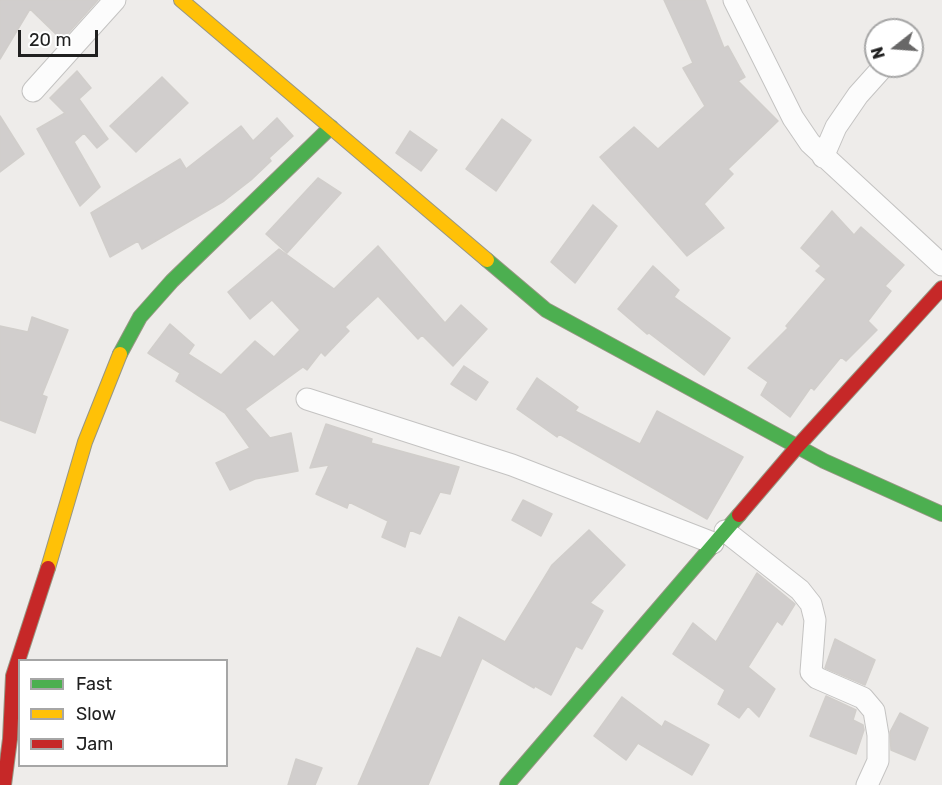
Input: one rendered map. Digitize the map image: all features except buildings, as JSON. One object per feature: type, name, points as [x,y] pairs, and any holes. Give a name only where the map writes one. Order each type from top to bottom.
[{"type":"street","points":[[33,91],[115,0]]},
{"type":"street","points":[[181,0],[546,310],[824,461],[942,514]]},
{"type":"street","points":[[734,0],[793,118],[810,143],[942,265]]},
{"type":"street","points":[[823,157],[836,127],[858,95],[873,78]]},
{"type":"street","points":[[19,659],[45,580],[85,442],[117,359],[140,317],[172,281],[331,127]]},
{"type":"street","points":[[507,785],[719,537],[942,288]]},
{"type":"street","points":[[307,399],[512,465],[719,537],[800,590],[810,604],[816,620],[812,672],[817,678],[863,698],[874,711],[878,735],[878,761],[867,785]]},
{"type":"street","points":[[4,785],[13,676],[18,661]]},
{"type":"traffic: fast","points":[[120,354],[140,317],[172,281],[331,127]]},
{"type":"traffic: fast","points":[[487,260],[546,310],[824,461],[942,514]]},
{"type":"traffic: fast","points":[[507,785],[739,515]]},
{"type":"traffic: slow","points":[[181,0],[487,260]]},
{"type":"traffic: slow","points":[[48,568],[85,442],[120,354]]},
{"type":"traffic: jam","points":[[739,515],[797,447],[942,288]]},
{"type":"traffic: jam","points":[[19,659],[48,568]]},
{"type":"traffic: jam","points":[[4,785],[10,739],[13,676],[18,661]]}]
